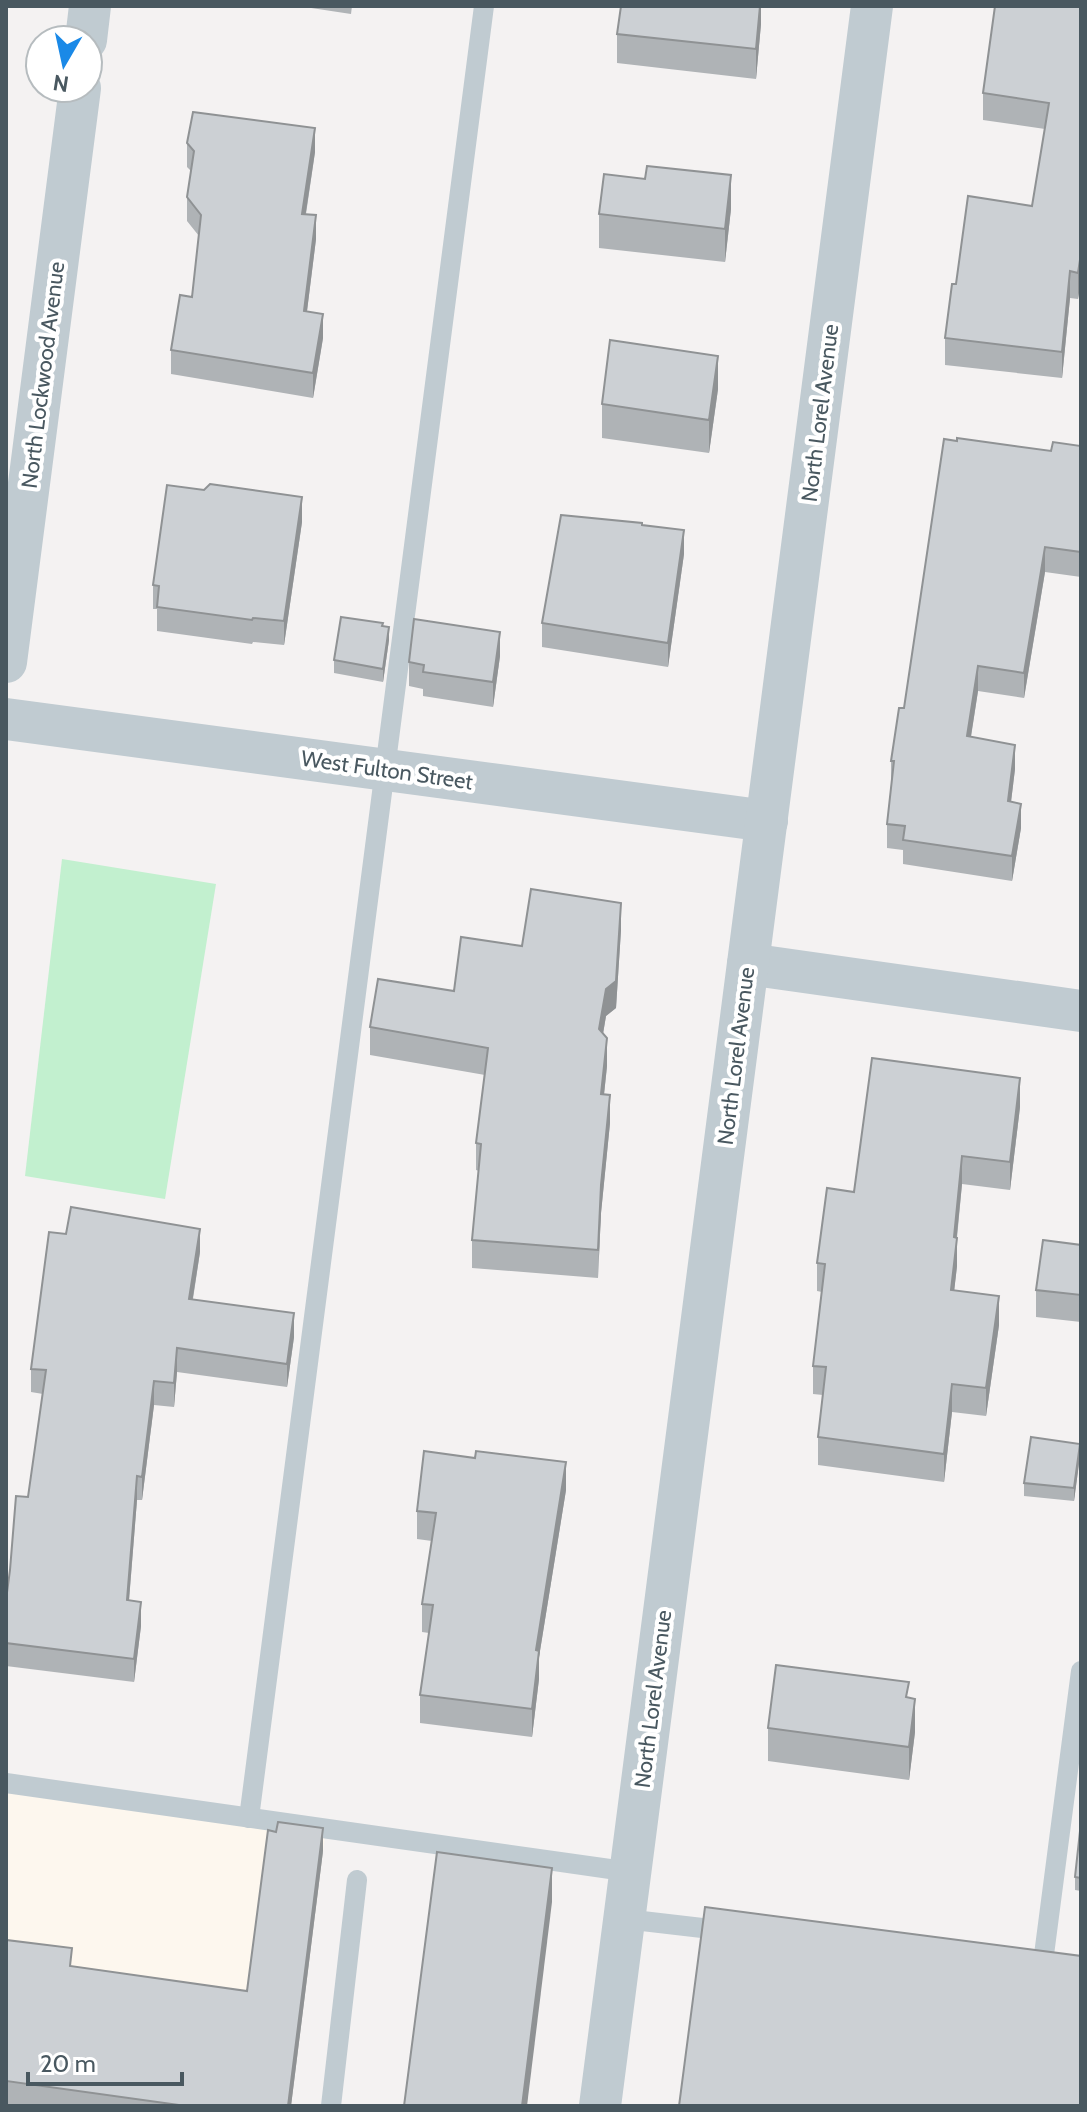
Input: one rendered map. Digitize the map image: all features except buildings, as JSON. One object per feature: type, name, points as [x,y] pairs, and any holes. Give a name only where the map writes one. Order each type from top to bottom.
[{"type":"street","name":"North Lorel Avenue","points":[[600,2106],[872,6]]},
{"type":"street","name":"North Lockwood Avenue","points":[[6,662],[78,104]]},
{"type":"street","name":"West Fulton Street","points":[[6,719],[767,821]]},
{"type":"street","points":[[748,964],[1081,1011]]},
{"type":"lane","points":[[249,1818],[484,6]]},
{"type":"lane","points":[[1068,1973],[1035,1969],[1081,1671]]},
{"type":"lane","points":[[6,1783],[631,1872]]},
{"type":"lane","points":[[331,2106],[357,1880]]},
{"type":"lane","points":[[625,1919],[754,1934]]},
{"type":"shaded area","points":[[6,1783],[326,1828],[291,2106],[6,2106]]},
{"type":"green space","points":[[62,859],[216,884],[165,1199],[25,1176]]}]
